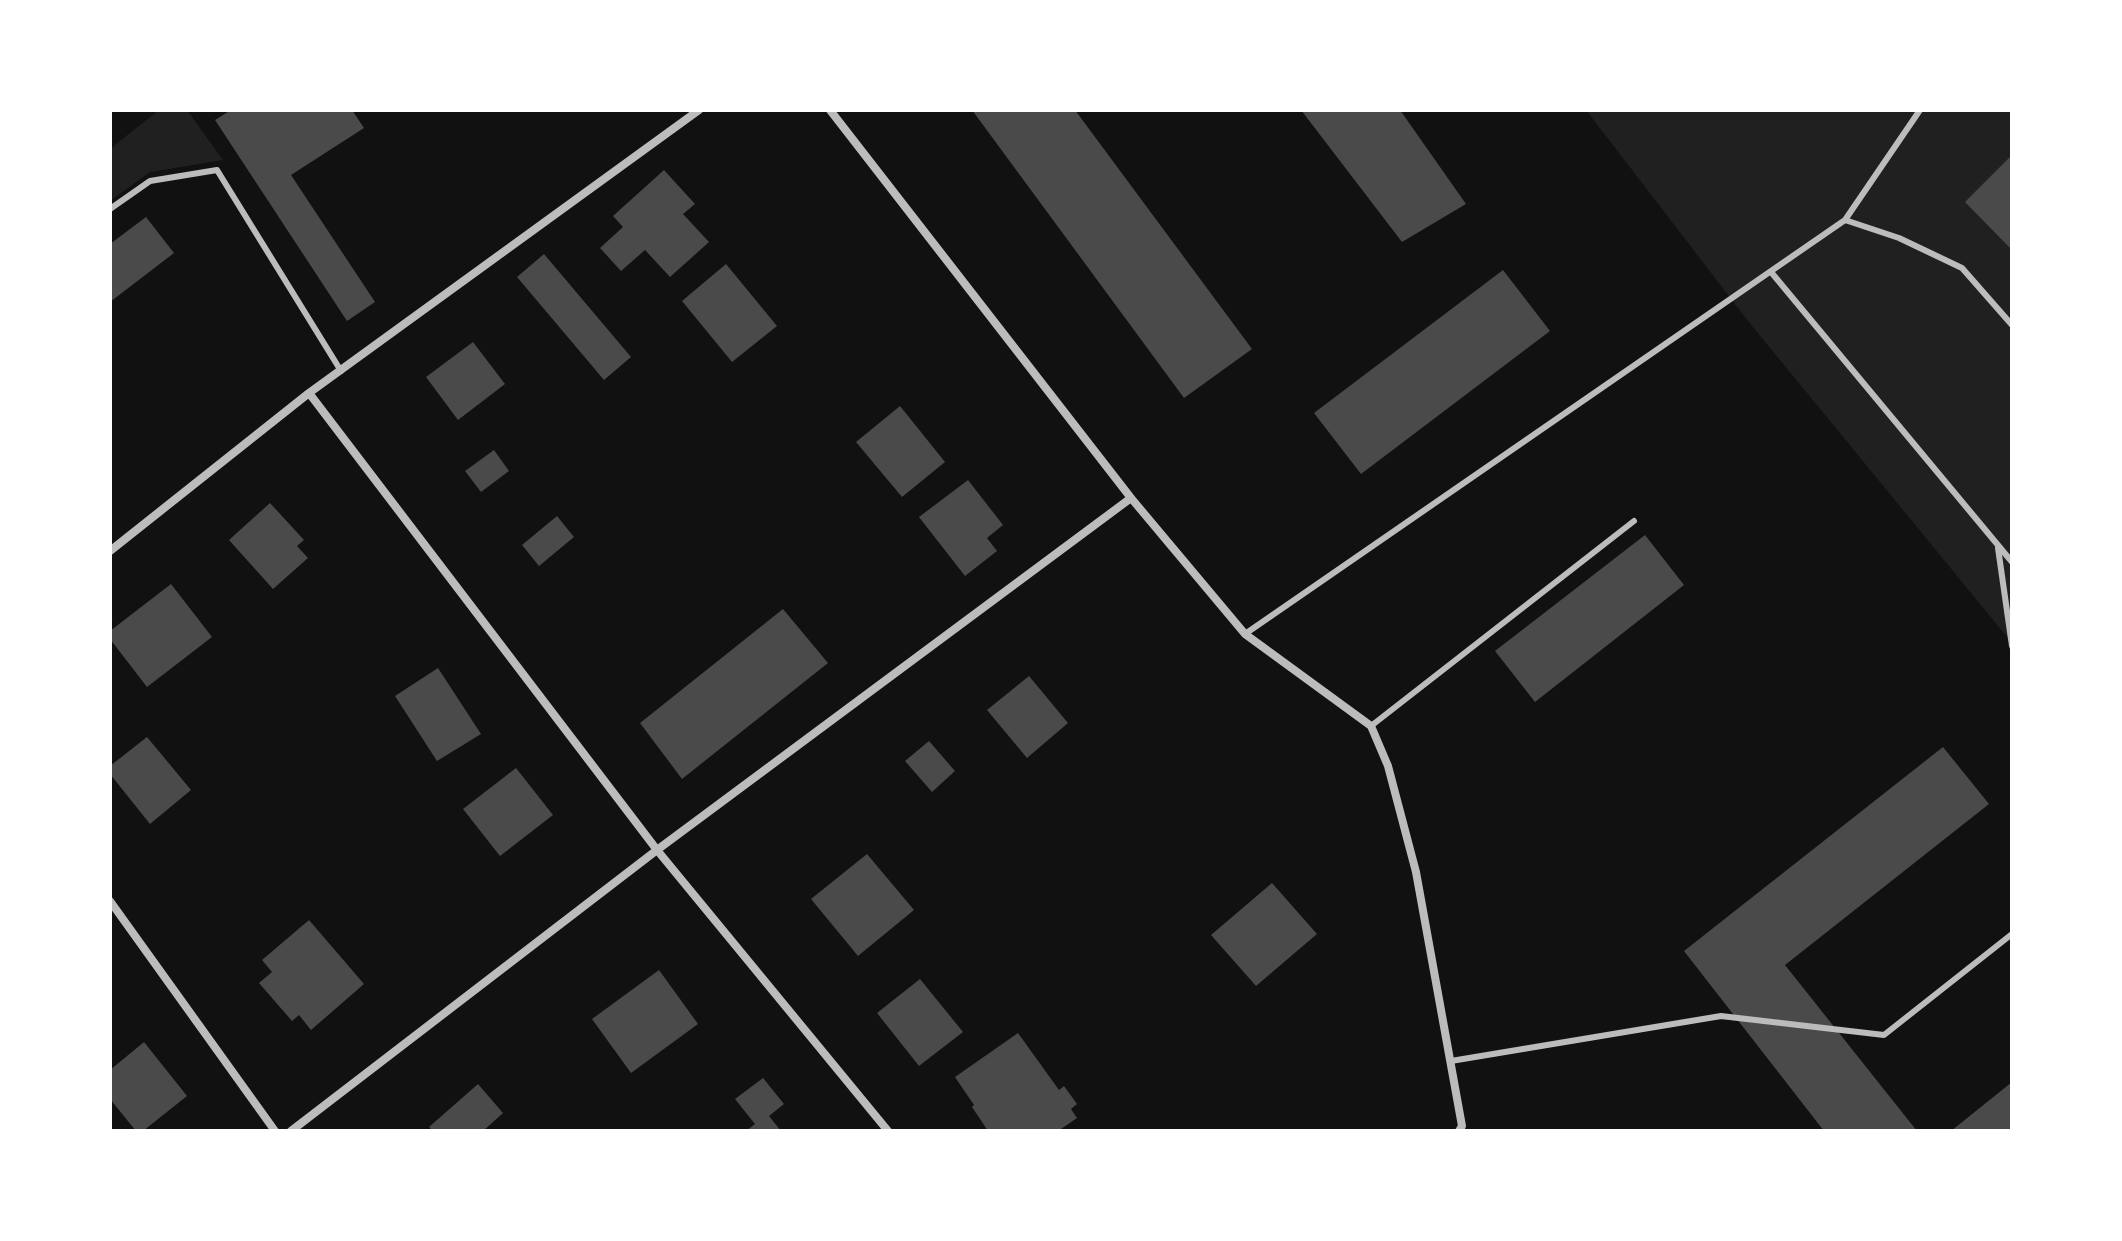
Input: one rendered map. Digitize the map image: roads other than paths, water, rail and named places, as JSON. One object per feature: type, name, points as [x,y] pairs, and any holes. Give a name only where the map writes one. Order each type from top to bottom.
[{"type":"street","points":[[110,551],[309,393],[699,110]]},
{"type":"street","points":[[830,110],[1131,498],[1245,634],[1371,726],[1388,766],[1416,872],[1462,1126],[1459,1131]]},
{"type":"street","points":[[309,393],[657,850],[888,1131]]},
{"type":"street","points":[[291,1131],[657,850],[1131,498]]},
{"type":"street","points":[[110,901],[275,1131]]},
{"type":"lane","points":[[1245,634],[1845,220],[1920,110]]},
{"type":"lane","points":[[110,209],[150,181],[217,170],[341,371]]},
{"type":"lane","points":[[1845,220],[1899,238],[1962,268],[2012,325]]},
{"type":"lane","points":[[1771,272],[2012,562]]},
{"type":"lane","points":[[1371,726],[1634,521]]},
{"type":"lane","points":[[1997,544],[2012,646]]},
{"type":"lane","points":[[1451,1061],[1721,1016],[1884,1035],[2012,934]]}]
